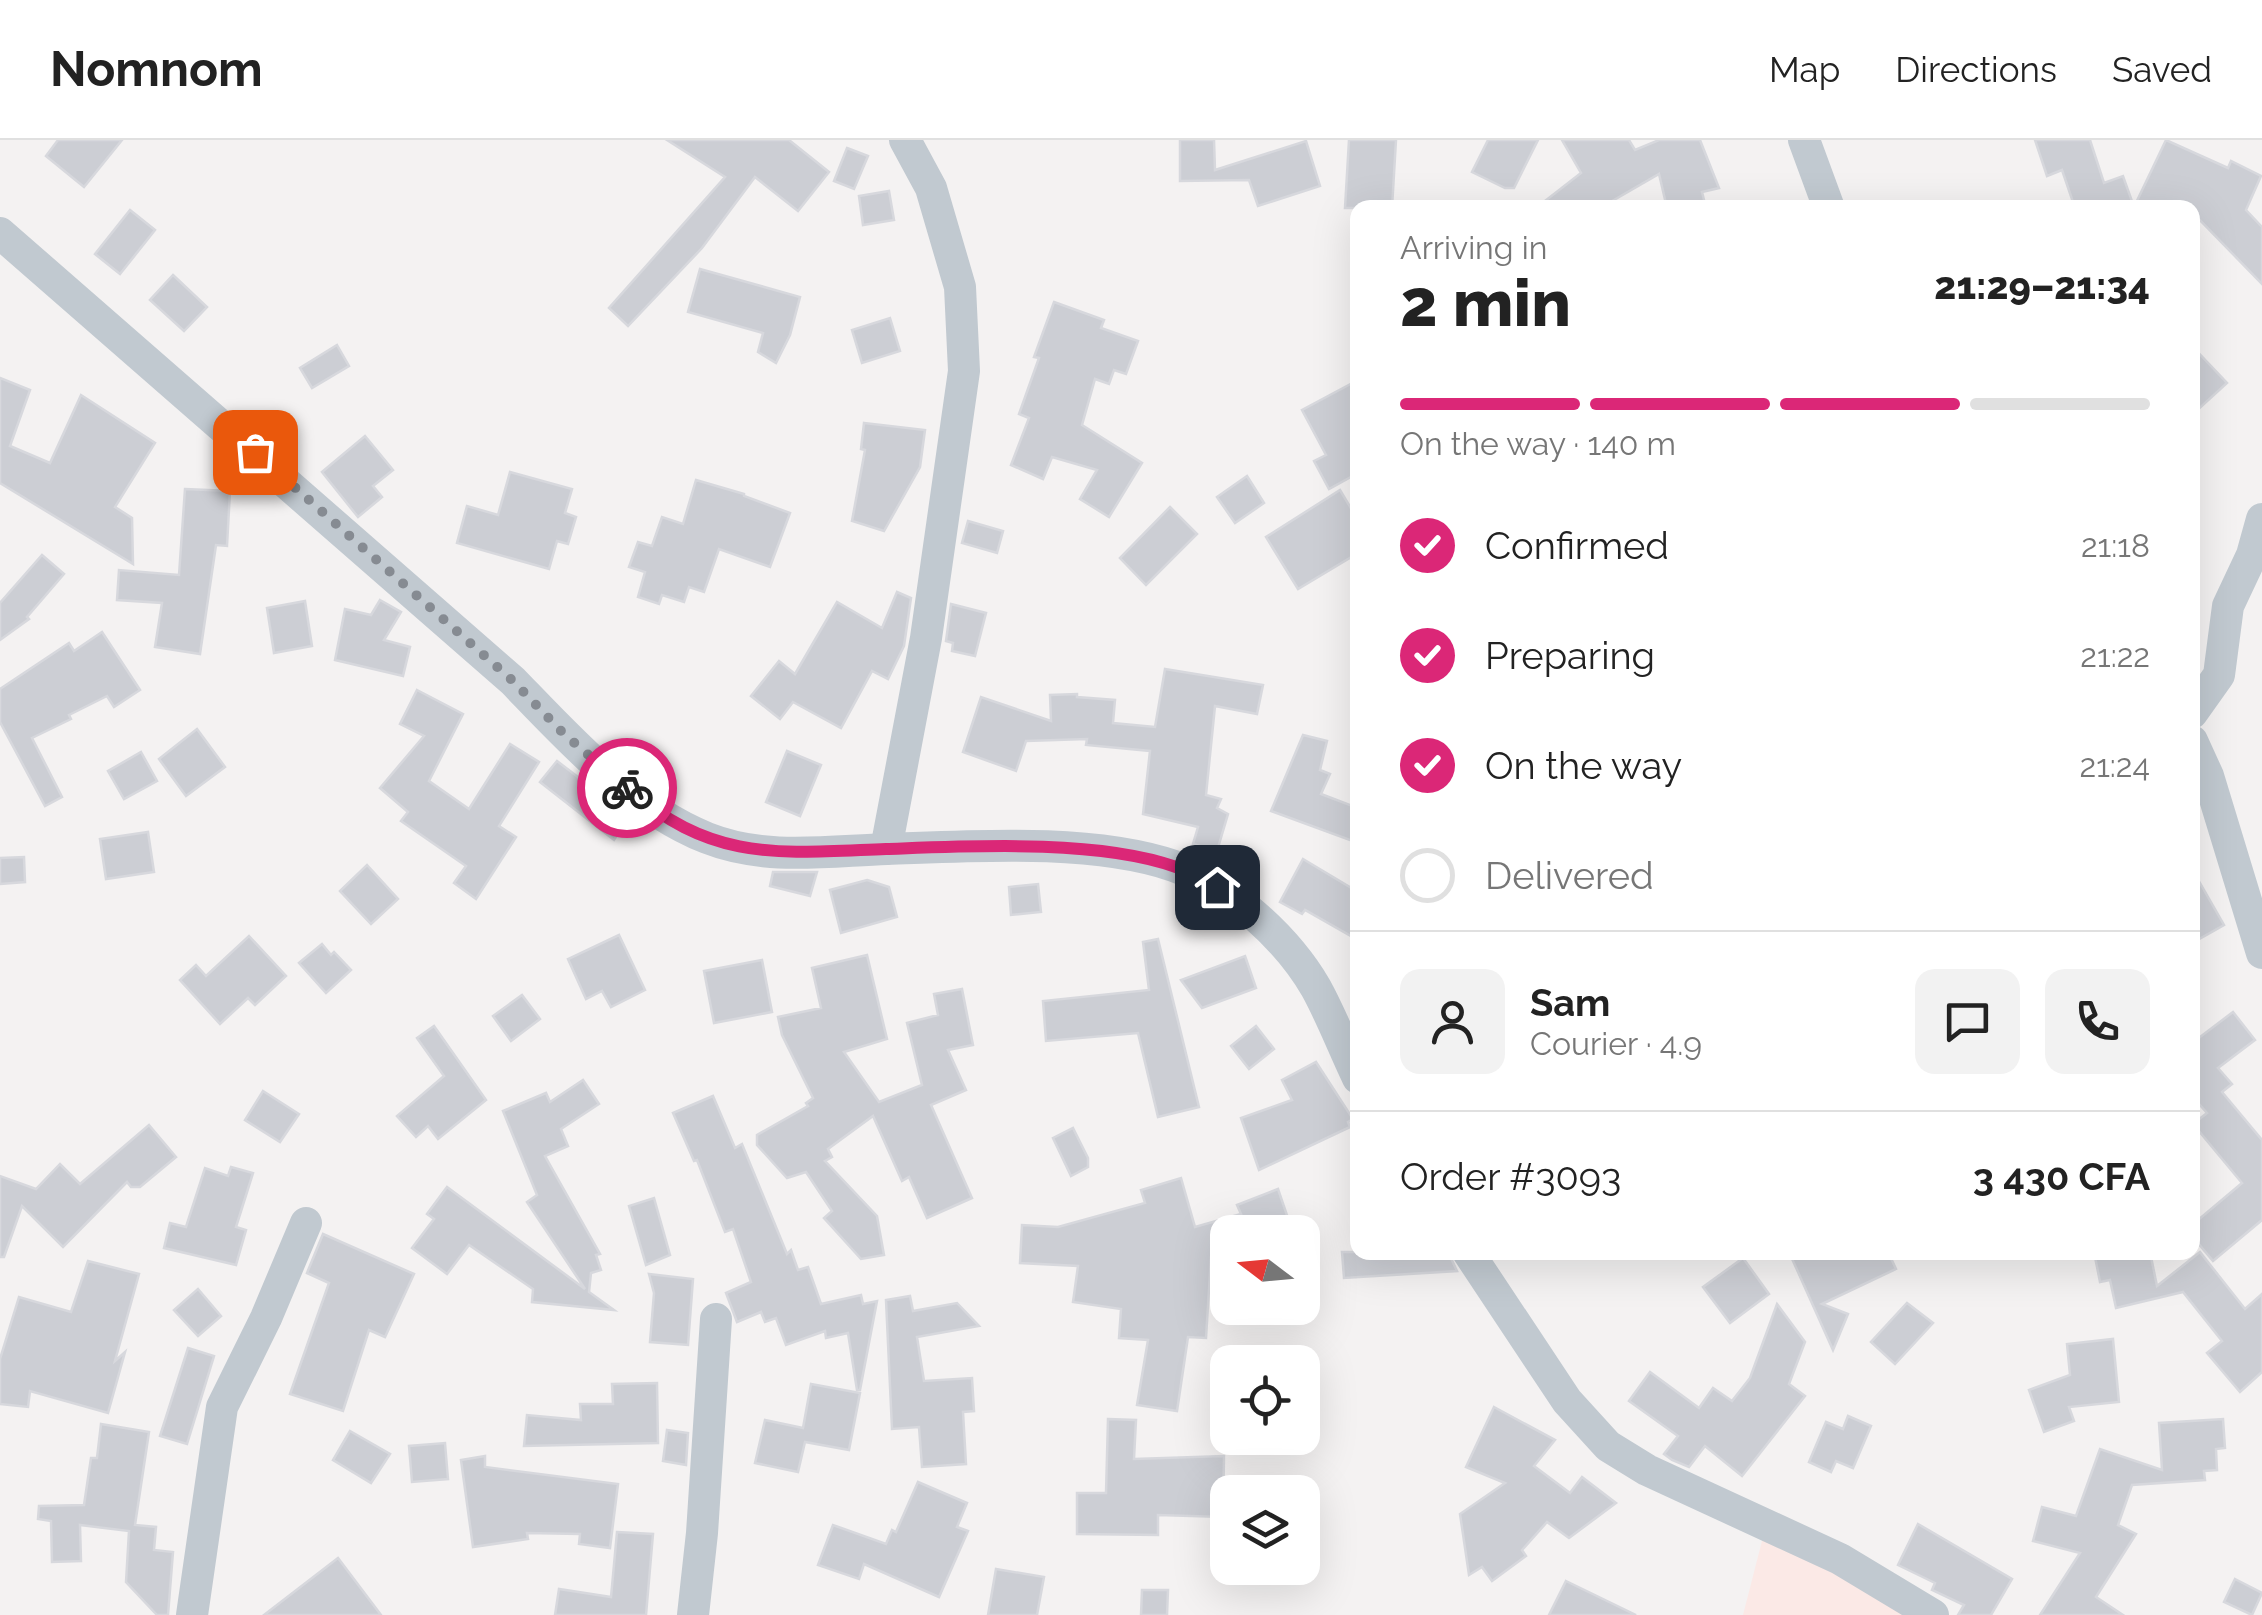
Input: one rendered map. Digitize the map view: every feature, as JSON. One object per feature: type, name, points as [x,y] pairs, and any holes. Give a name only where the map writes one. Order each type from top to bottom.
[{"type":"street","points":[[886,849],[926,638],[964,371],[960,287],[931,188],[905,140]]},
{"type":"street","points":[[1804,140],[1825,200]]},
{"type":"street","points":[[0,233],[513,681],[564,734],[642,801],[708,838],[744,849],[803,854],[1054,847],[1174,866],[1217,887],[1276,936],[1315,987],[1350,1061]]},
{"type":"street","points":[[2200,701],[2218,675],[2228,606],[2252,555],[2262,519]]},
{"type":"street","points":[[2200,759],[2262,953]]},
{"type":"street","points":[[192,1615],[222,1407],[266,1318],[306,1222]]},
{"type":"street","points":[[1473,1260],[1567,1402],[1608,1446],[1647,1470],[1840,1559],[1933,1615]]},
{"type":"street","points":[[692,1615],[702,1534],[716,1319]]},
{"type":"shaded area","points":[[1763,1537],[1917,1615],[1743,1615]]},
{"type":"building","points":[[58,140],[122,140],[84,187],[46,156]]},
{"type":"building","points":[[667,140],[789,140],[829,172],[798,211],[755,177],[702,248],[628,326],[609,308],[725,177]]},
{"type":"building","points":[[1180,140],[1214,140],[1215,170],[1306,141],[1320,186],[1258,206],[1249,180],[1180,181]]},
{"type":"building","points":[[1349,140],[1396,140],[1392,200],[1350,200],[1350,208],[1345,208]]},
{"type":"building","points":[[1488,140],[1538,140],[1514,188],[1505,188],[1472,172]]},
{"type":"building","points":[[1562,140],[1629,140],[1635,150],[1659,140],[1700,140],[1719,188],[1702,192],[1704,200],[1665,200],[1659,174],[1614,200],[1546,200],[1581,173]]},
{"type":"building","points":[[2035,140],[2090,140],[2104,183],[2123,176],[2132,200],[2072,200],[2062,170],[2047,176]]},
{"type":"building","points":[[2166,140],[2228,168],[2231,161],[2261,176],[2246,210],[2262,227],[2262,284],[2200,220],[2200,200],[2137,200]]},
{"type":"building","points":[[847,148],[868,156],[854,189],[834,181]]},
{"type":"building","points":[[889,191],[894,220],[863,225],[859,196]]},
{"type":"building","points":[[130,210],[155,230],[120,274],[95,254]]},
{"type":"building","points":[[700,269],[800,297],[790,335],[776,363],[758,352],[763,333],[688,312]]},
{"type":"building","points":[[173,275],[207,307],[184,331],[150,300]]},
{"type":"building","points":[[1054,302],[1104,320],[1101,328],[1138,341],[1126,374],[1114,370],[1109,384],[1095,379],[1082,425],[1142,463],[1109,517],[1080,499],[1097,470],[1052,457],[1043,479],[1011,465],[1029,418],[1019,414]]},
{"type":"building","points":[[890,318],[900,351],[862,363],[852,330]]},
{"type":"building","points":[[337,345],[349,366],[312,388],[300,368]]},
{"type":"building","points":[[2200,354],[2227,383],[2200,408]]},
{"type":"building","points":[[0,378],[30,390],[10,446],[50,463],[81,395],[155,443],[115,507],[132,518],[133,564],[0,483]]},
{"type":"building","points":[[1350,384],[1350,477],[1329,489],[1314,461],[1326,455],[1302,410]]},
{"type":"building","points":[[864,423],[925,430],[920,467],[884,531],[852,521],[865,450],[861,449]]},
{"type":"building","points":[[365,436],[393,470],[373,486],[382,497],[358,517],[322,472]]},
{"type":"building","points":[[510,472],[572,489],[565,513],[576,517],[568,544],[557,541],[549,569],[457,543],[467,506],[498,515]]},
{"type":"building","points":[[1247,476],[1264,503],[1235,523],[1217,497]]},
{"type":"building","points":[[696,480],[790,513],[770,567],[719,549],[704,592],[689,587],[684,602],[662,595],[659,604],[638,597],[645,572],[629,567],[638,542],[652,546],[662,517],[683,524]]},
{"type":"building","points":[[185,489],[230,491],[227,546],[216,545],[200,654],[155,647],[162,603],[117,600],[119,570],[179,575]]},
{"type":"building","points":[[1340,490],[1350,507],[1350,558],[1298,589],[1266,537]]},
{"type":"building","points":[[1170,507],[1197,534],[1146,585],[1120,558]]},
{"type":"building","points":[[968,521],[1003,531],[997,553],[962,543]]},
{"type":"building","points":[[42,555],[64,574],[29,619],[0,640],[0,603]]},
{"type":"building","points":[[897,592],[911,598],[904,646],[888,679],[872,671],[841,728],[793,702],[780,719],[751,696],[779,661],[795,674],[837,602],[882,628]]},
{"type":"building","points":[[380,600],[401,612],[384,640],[410,647],[403,676],[335,660],[345,609],[371,615]]},
{"type":"building","points":[[305,601],[312,646],[274,653],[267,608]]},
{"type":"building","points":[[951,604],[986,613],[975,656],[952,651],[953,643],[946,641]]},
{"type":"building","points":[[102,632],[140,690],[114,707],[107,696],[32,738],[62,797],[45,806],[0,722],[0,689],[69,643],[74,651]]},
{"type":"building","points":[[1165,669],[1263,685],[1257,714],[1215,706],[1206,795],[1221,799],[1217,808],[1228,814],[1217,851],[1193,844],[1198,827],[1143,814],[1150,751],[1086,745],[1087,739],[1026,741],[1016,771],[963,752],[981,697],[1051,721],[1050,695],[1077,694],[1115,700],[1113,723],[1155,727]]},
{"type":"building","points":[[417,690],[463,714],[429,781],[469,809],[510,744],[539,762],[499,826],[516,837],[476,899],[454,883],[466,866],[401,821],[408,812],[380,788],[424,736],[400,724]]},
{"type":"building","points":[[197,729],[225,767],[186,796],[159,759]]},
{"type":"building","points":[[1303,735],[1327,741],[1320,770],[1330,774],[1321,794],[1350,805],[1350,840],[1271,811]]},
{"type":"building","points":[[787,751],[821,765],[800,816],[766,802]]},
{"type":"building","points":[[141,752],[157,781],[124,799],[108,771]]},
{"type":"building","points":[[557,761],[629,816],[614,840],[540,782]]},
{"type":"building","points":[[148,832],[154,872],[106,879],[100,839]]},
{"type":"building","points":[[24,857],[25,882],[0,884],[0,858]]},
{"type":"building","points":[[1303,859],[1350,887],[1350,935],[1305,910],[1302,914],[1280,902]]},
{"type":"building","points":[[367,865],[398,899],[371,924],[340,891]]},
{"type":"building","points":[[773,872],[817,872],[810,896],[770,886]]},
{"type":"building","points":[[867,880],[889,887],[897,917],[841,933],[830,890]]},
{"type":"building","points":[[2200,883],[2224,925],[2200,938]]},
{"type":"building","points":[[1038,884],[1041,912],[1011,915],[1009,887]]},
{"type":"building","points":[[619,935],[645,990],[611,1007],[602,991],[586,999],[568,959]]},
{"type":"building","points":[[249,936],[286,976],[255,1005],[248,998],[220,1024],[180,980],[196,965],[206,976]]},
{"type":"building","points":[[1158,939],[1199,1107],[1158,1117],[1138,1033],[1046,1041],[1043,1001],[1149,990],[1143,942]]},
{"type":"building","points":[[322,944],[351,970],[326,993],[299,963]]},
{"type":"building","points":[[867,955],[887,1039],[844,1052],[879,1102],[922,1085],[907,1023],[938,1015],[934,994],[962,989],[973,1045],[948,1050],[966,1090],[931,1105],[972,1198],[927,1218],[909,1177],[902,1181],[873,1116],[828,1149],[832,1157],[825,1161],[877,1216],[884,1255],[861,1259],[824,1218],[832,1211],[806,1172],[787,1178],[757,1145],[757,1135],[808,1106],[806,1103],[813,1098],[782,1035],[778,1017],[821,1008],[812,968]]},
{"type":"building","points":[[1245,956],[1256,988],[1202,1008],[1181,980]]},
{"type":"building","points":[[762,960],[772,1012],[714,1023],[704,971]]},
{"type":"building","points":[[522,995],[540,1019],[511,1041],[493,1016]]},
{"type":"building","points":[[2233,1012],[2255,1040],[2218,1068],[2232,1084],[2222,1092],[2262,1140],[2262,1220],[2213,1261],[2200,1246],[2200,1218],[2242,1183],[2200,1132],[2200,1118],[2207,1113],[2200,1105],[2200,1037]]},
{"type":"building","points":[[434,1026],[486,1100],[438,1139],[428,1126],[416,1137],[397,1116],[444,1076],[417,1038]]},
{"type":"building","points":[[1256,1026],[1274,1049],[1249,1069],[1231,1046]]},
{"type":"building","points":[[1316,1062],[1350,1114],[1350,1127],[1259,1170],[1241,1118],[1292,1100],[1282,1080]]},
{"type":"building","points":[[583,1080],[599,1104],[561,1129],[568,1146],[545,1156],[600,1254],[596,1255],[601,1270],[591,1273],[589,1292],[614,1310],[532,1302],[533,1289],[469,1245],[447,1274],[412,1248],[434,1219],[427,1214],[447,1187],[585,1289],[527,1202],[537,1195],[503,1111],[546,1093],[550,1102]]},
{"type":"building","points":[[263,1091],[299,1114],[280,1142],[245,1120]]},
{"type":"building","points":[[713,1096],[735,1148],[742,1144],[787,1254],[791,1250],[798,1270],[808,1267],[821,1304],[861,1295],[863,1304],[877,1301],[860,1390],[848,1333],[826,1338],[825,1331],[786,1345],[776,1318],[765,1322],[761,1312],[737,1322],[726,1293],[751,1282],[733,1229],[725,1232],[697,1160],[694,1161],[673,1113]]},
{"type":"building","points":[[149,1125],[176,1157],[140,1187],[131,1187],[127,1182],[63,1247],[22,1206],[4,1257],[0,1257],[0,1176],[36,1189],[60,1164],[80,1184]]},
{"type":"building","points":[[1073,1128],[1088,1158],[1088,1167],[1071,1176],[1053,1138]]},
{"type":"building","points":[[231,1167],[253,1173],[236,1227],[246,1230],[236,1265],[164,1248],[170,1223],[186,1227],[205,1168],[228,1176]]},
{"type":"building","points":[[1181,1178],[1195,1227],[1210,1223],[1206,1338],[1188,1337],[1177,1411],[1137,1405],[1148,1340],[1119,1338],[1121,1309],[1073,1302],[1078,1266],[1020,1263],[1022,1225],[1058,1227],[1145,1203],[1141,1190]]},
{"type":"building","points":[[1278,1189],[1287,1215],[1237,1215],[1241,1214],[1237,1205]]},
{"type":"building","points":[[654,1198],[670,1255],[646,1265],[629,1206]]},
{"type":"building","points":[[323,1234],[414,1274],[385,1337],[369,1330],[343,1411],[290,1394],[329,1283],[307,1273]]},
{"type":"building","points":[[1342,1252],[1350,1252],[1350,1260],[1452,1260],[1457,1271],[1344,1278]]},
{"type":"building","points":[[2200,1252],[2245,1309],[2262,1294],[2262,1372],[2240,1392],[2207,1353],[2222,1341],[2183,1292],[2116,1308],[2110,1280],[2100,1282],[2096,1260],[2152,1260],[2157,1286],[2190,1260],[2200,1260]]},
{"type":"building","points":[[1744,1260],[1769,1294],[1730,1323],[1703,1287]]},
{"type":"building","points":[[1793,1260],[1892,1260],[1896,1269],[1822,1304],[1848,1314],[1833,1350]]},
{"type":"building","points":[[88,1261],[139,1274],[115,1361],[125,1352],[108,1413],[30,1391],[28,1407],[0,1404],[0,1359],[19,1297],[71,1312]]},
{"type":"building","points":[[649,1274],[693,1279],[688,1345],[650,1342],[654,1293]]},
{"type":"building","points":[[198,1289],[221,1316],[198,1336],[174,1310]]},
{"type":"building","points":[[910,1296],[913,1311],[957,1303],[979,1326],[917,1337],[924,1381],[972,1378],[974,1411],[963,1412],[966,1464],[922,1467],[919,1427],[892,1429],[886,1300]]},
{"type":"building","points":[[1907,1303],[1933,1323],[1895,1364],[1871,1342]]},
{"type":"building","points":[[1777,1304],[1805,1342],[1789,1384],[1805,1396],[1742,1476],[1705,1446],[1689,1467],[1672,1460],[1664,1454],[1678,1436],[1629,1401],[1650,1372],[1699,1408],[1713,1388],[1732,1401],[1750,1378]]},
{"type":"building","points":[[2113,1339],[2119,1402],[2069,1407],[2074,1421],[2044,1432],[2029,1390],[2070,1375],[2067,1344]]},
{"type":"building","points":[[188,1348],[214,1356],[187,1444],[160,1436]]},
{"type":"building","points":[[657,1383],[658,1443],[524,1446],[527,1415],[581,1420],[580,1404],[613,1404],[612,1384]]},
{"type":"building","points":[[811,1384],[860,1393],[849,1450],[805,1442],[798,1472],[755,1463],[765,1420],[803,1428]]},
{"type":"building","points":[[1494,1407],[1555,1440],[1534,1466],[1570,1493],[1582,1477],[1616,1503],[1569,1538],[1547,1522],[1522,1550],[1526,1556],[1492,1581],[1482,1567],[1469,1575],[1460,1514],[1505,1483],[1466,1467]]},
{"type":"building","points":[[1848,1416],[1871,1426],[1853,1468],[1836,1461],[1831,1472],[1809,1462],[1826,1422],[1843,1429]]},
{"type":"building","points":[[1108,1419],[1136,1420],[1134,1459],[1224,1456],[1224,1475],[1210,1475],[1210,1517],[1158,1515],[1158,1535],[1077,1534],[1077,1493],[1106,1493]]},
{"type":"building","points":[[2223,1419],[2225,1448],[2216,1449],[2217,1470],[2204,1471],[2205,1480],[2132,1485],[2118,1525],[2136,1534],[2096,1597],[2123,1615],[2040,1615],[2080,1553],[2033,1541],[2042,1507],[2076,1516],[2100,1449],[2162,1470],[2159,1423]]},
{"type":"building","points":[[101,1424],[149,1432],[135,1525],[156,1527],[154,1550],[173,1552],[168,1615],[157,1615],[126,1582],[129,1531],[80,1525],[81,1561],[52,1562],[51,1521],[38,1519],[39,1506],[84,1505],[91,1458],[97,1458]]},
{"type":"building","points":[[667,1430],[688,1433],[686,1465],[663,1461]]},
{"type":"building","points":[[350,1431],[390,1454],[371,1483],[333,1460]]},
{"type":"building","points":[[445,1443],[448,1479],[412,1482],[409,1446]]},
{"type":"building","points":[[485,1456],[485,1467],[618,1484],[610,1548],[579,1544],[580,1534],[527,1533],[528,1539],[473,1547],[461,1460]]},
{"type":"building","points":[[918,1482],[967,1503],[957,1527],[968,1531],[939,1597],[864,1564],[859,1579],[818,1565],[833,1525],[886,1544],[892,1530],[896,1532]]},
{"type":"building","points":[[1918,1524],[2012,1579],[1991,1615],[1958,1615],[1964,1605],[1932,1590],[1935,1583],[1898,1565]]},
{"type":"building","points":[[617,1532],[653,1534],[646,1615],[555,1615],[559,1589],[611,1597]]},
{"type":"building","points":[[338,1558],[381,1615],[264,1615]]},
{"type":"building","points":[[996,1569],[1044,1577],[1037,1615],[988,1615]]},
{"type":"building","points":[[2235,1579],[2262,1593],[2252,1615],[2224,1602]]},
{"type":"building","points":[[1566,1581],[1636,1615],[1549,1615]]},
{"type":"building","points":[[1142,1590],[1168,1590],[1167,1615],[1141,1615]]},
{"type":"way so far","points":[[255,452],[627,788]]},
{"type":"route","points":[[627,788],[671,820],[708,838],[744,849],[803,854],[1054,847],[1174,866],[1217,887]]}]
